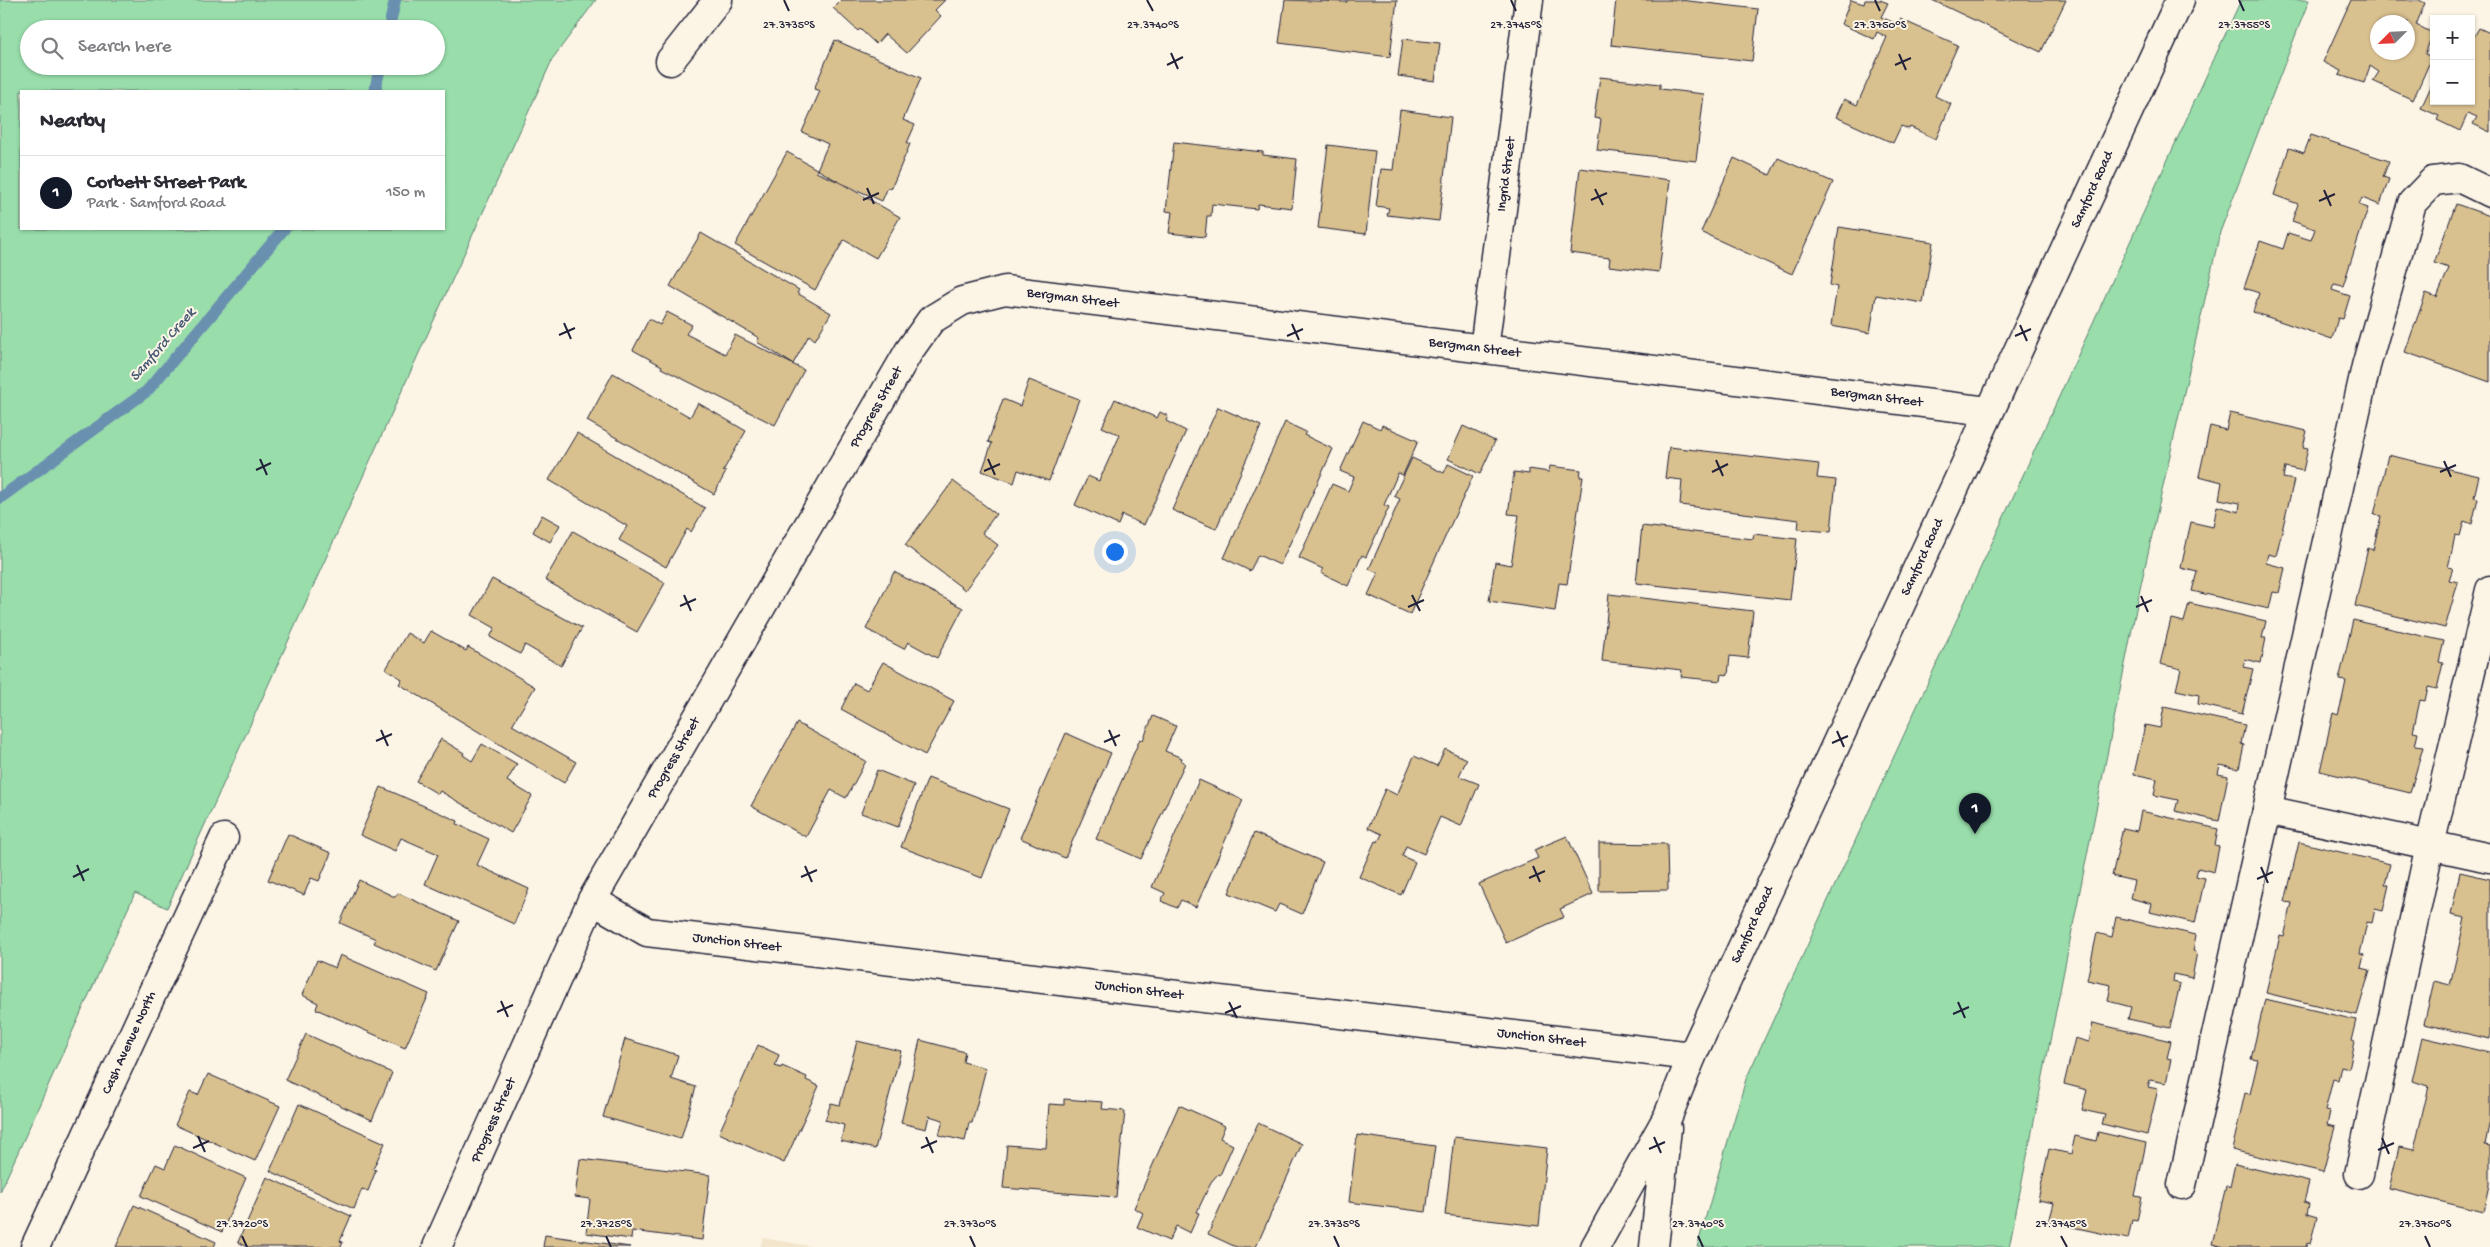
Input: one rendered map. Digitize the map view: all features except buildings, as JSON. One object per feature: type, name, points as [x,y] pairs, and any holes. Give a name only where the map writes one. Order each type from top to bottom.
[{"type":"street","points":[[670,61],[718,0]]},
{"type":"street","name":"Ingrid Street","points":[[1484,349],[1529,0]]},
{"type":"street","name":"Samford Road","points":[[1595,1247],[1668,1116],[1692,1056],[1988,411],[2180,0]]},
{"type":"street","points":[[2182,1185],[2366,366],[2412,202],[2433,181],[2459,178],[2490,193]]},
{"type":"street","name":"Bergman Street","points":[[962,301],[1005,290],[1988,411]]},
{"type":"street","name":"Progress Street","points":[[437,1247],[592,900],[908,351],[931,320],[962,301]]},
{"type":"street","points":[[2358,1174],[2430,845],[2490,590]]},
{"type":"street","points":[[2267,810],[2490,858]]},
{"type":"street","name":"Cash Avenue North","points":[[35,1247],[224,838]]},
{"type":"street","name":"Junction Street","points":[[592,900],[647,932],[1692,1056]]},
{"type":"street","name":"Samford Road","points":[[1654,1247],[1668,1116]]},
{"type":"shaded area","points":[[763,1238],[815,1247],[760,1247]]},
{"type":"green space","points":[[0,0],[596,0],[553,58],[167,908],[135,893],[0,1192]]},
{"type":"green space","points":[[2241,0],[2309,0],[2220,232],[2140,589],[2009,1247],[1697,1247],[1746,1079]]},
{"type":"waterway","name":"Samford Creek","points":[[391,20],[395,0]]},
{"type":"waterway","name":"Samford Creek","points":[[375,90],[378,75]]},
{"type":"waterway","name":"Samford Creek","points":[[0,498],[147,391],[283,230]]},
{"type":"place","name":"Corbett Street Park","points":[[1975,834]]}]
